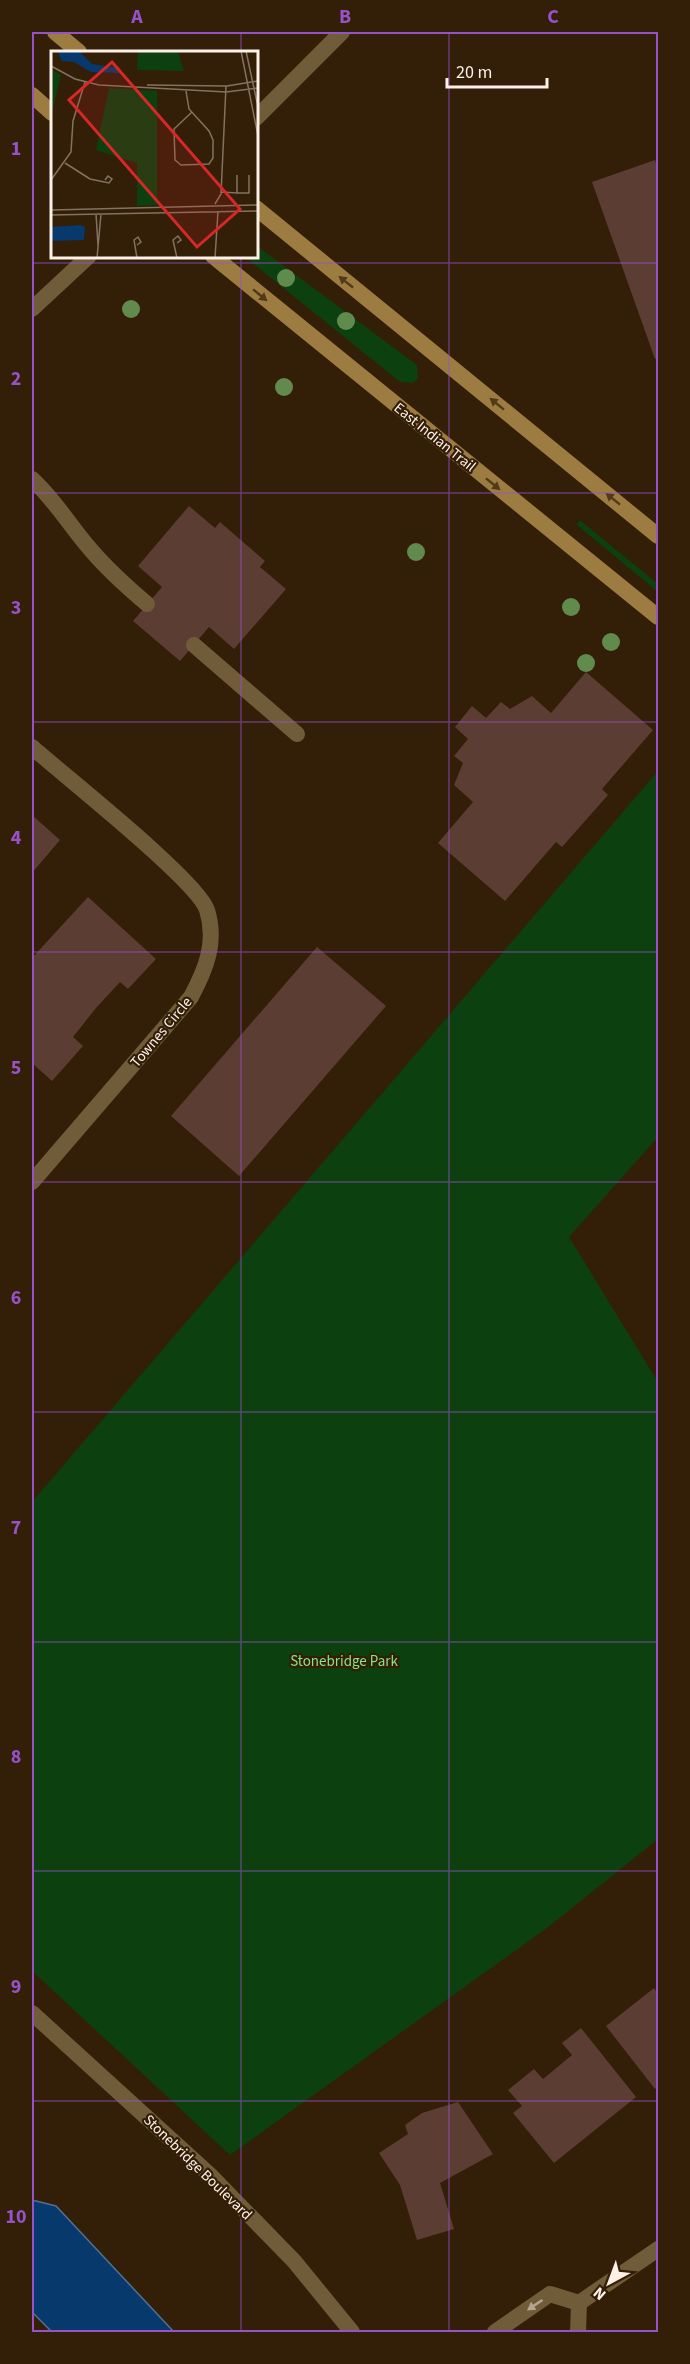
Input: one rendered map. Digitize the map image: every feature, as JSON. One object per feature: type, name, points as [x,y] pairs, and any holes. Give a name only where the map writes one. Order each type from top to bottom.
[{"type":"main road","points":[[55,32],[78,51]]},
{"type":"main road","points":[[32,95],[51,112]]},
{"type":"main road","points":[[258,210],[658,536]]},
{"type":"main road","name":"East Indian Trail","points":[[215,258],[658,617]]},
{"type":"street","points":[[258,116],[342,32]]},
{"type":"street","points":[[33,304],[87,258]]},
{"type":"street","points":[[32,479],[60,507],[89,548],[115,576],[147,604]]},
{"type":"street","points":[[194,645],[297,734]]},
{"type":"street","name":"Townes Circle","points":[[32,747],[184,879],[206,907],[212,936],[206,969],[191,997],[32,1182]]},
{"type":"street","name":"Stonebridge Boulevard","points":[[32,2013],[211,2176],[294,2262],[352,2332]]},
{"type":"street","points":[[579,2303],[658,2249]]},
{"type":"street","points":[[495,2332],[550,2294],[579,2303]]},
{"type":"street","points":[[578,2332],[579,2303]]},
{"type":"green space","points":[[258,247],[417,365],[418,378],[413,383],[400,382],[246,258],[258,258]]},
{"type":"green space","points":[[578,521],[581,521],[658,584],[658,592],[577,525]]},
{"type":"green space","name":"Stonebridge Park","points":[[658,771],[658,1137],[569,1237],[658,1382],[658,1839],[547,1928],[230,2155],[32,1971],[32,1502]]},
{"type":"water","points":[[32,2200],[56,2206],[174,2332],[52,2332],[32,2312]]},
{"type":"building","points":[[655,160],[658,169],[658,358],[655,359],[592,182]]},
{"type":"building","points":[[189,506],[215,528],[220,522],[265,561],[260,567],[286,589],[234,649],[209,627],[180,661],[133,621],[162,587],[138,566]]},
{"type":"building","points":[[586,672],[653,730],[602,789],[608,795],[562,847],[556,842],[505,901],[438,843],[473,802],[454,785],[463,763],[454,756],[468,739],[455,727],[472,706],[486,718],[501,702],[510,709],[532,696],[551,713]]},
{"type":"building","points":[[32,815],[60,840],[32,873]]},
{"type":"building","points":[[88,897],[156,959],[128,989],[120,982],[96,1008],[73,1037],[83,1046],[52,1081],[32,1063],[32,958]]},
{"type":"building","points":[[317,947],[386,1006],[239,1176],[171,1116]]},
{"type":"building","points":[[654,1988],[658,1994],[658,2086],[655,2089],[606,2026]]},
{"type":"building","points":[[581,2028],[636,2097],[554,2163],[513,2113],[522,2106],[508,2090],[534,2069],[543,2079],[572,2055],[562,2043]]},
{"type":"building","points":[[458,2102],[493,2154],[440,2183],[454,2229],[417,2240],[400,2185],[379,2153],[408,2134],[405,2125],[422,2113]]}]
